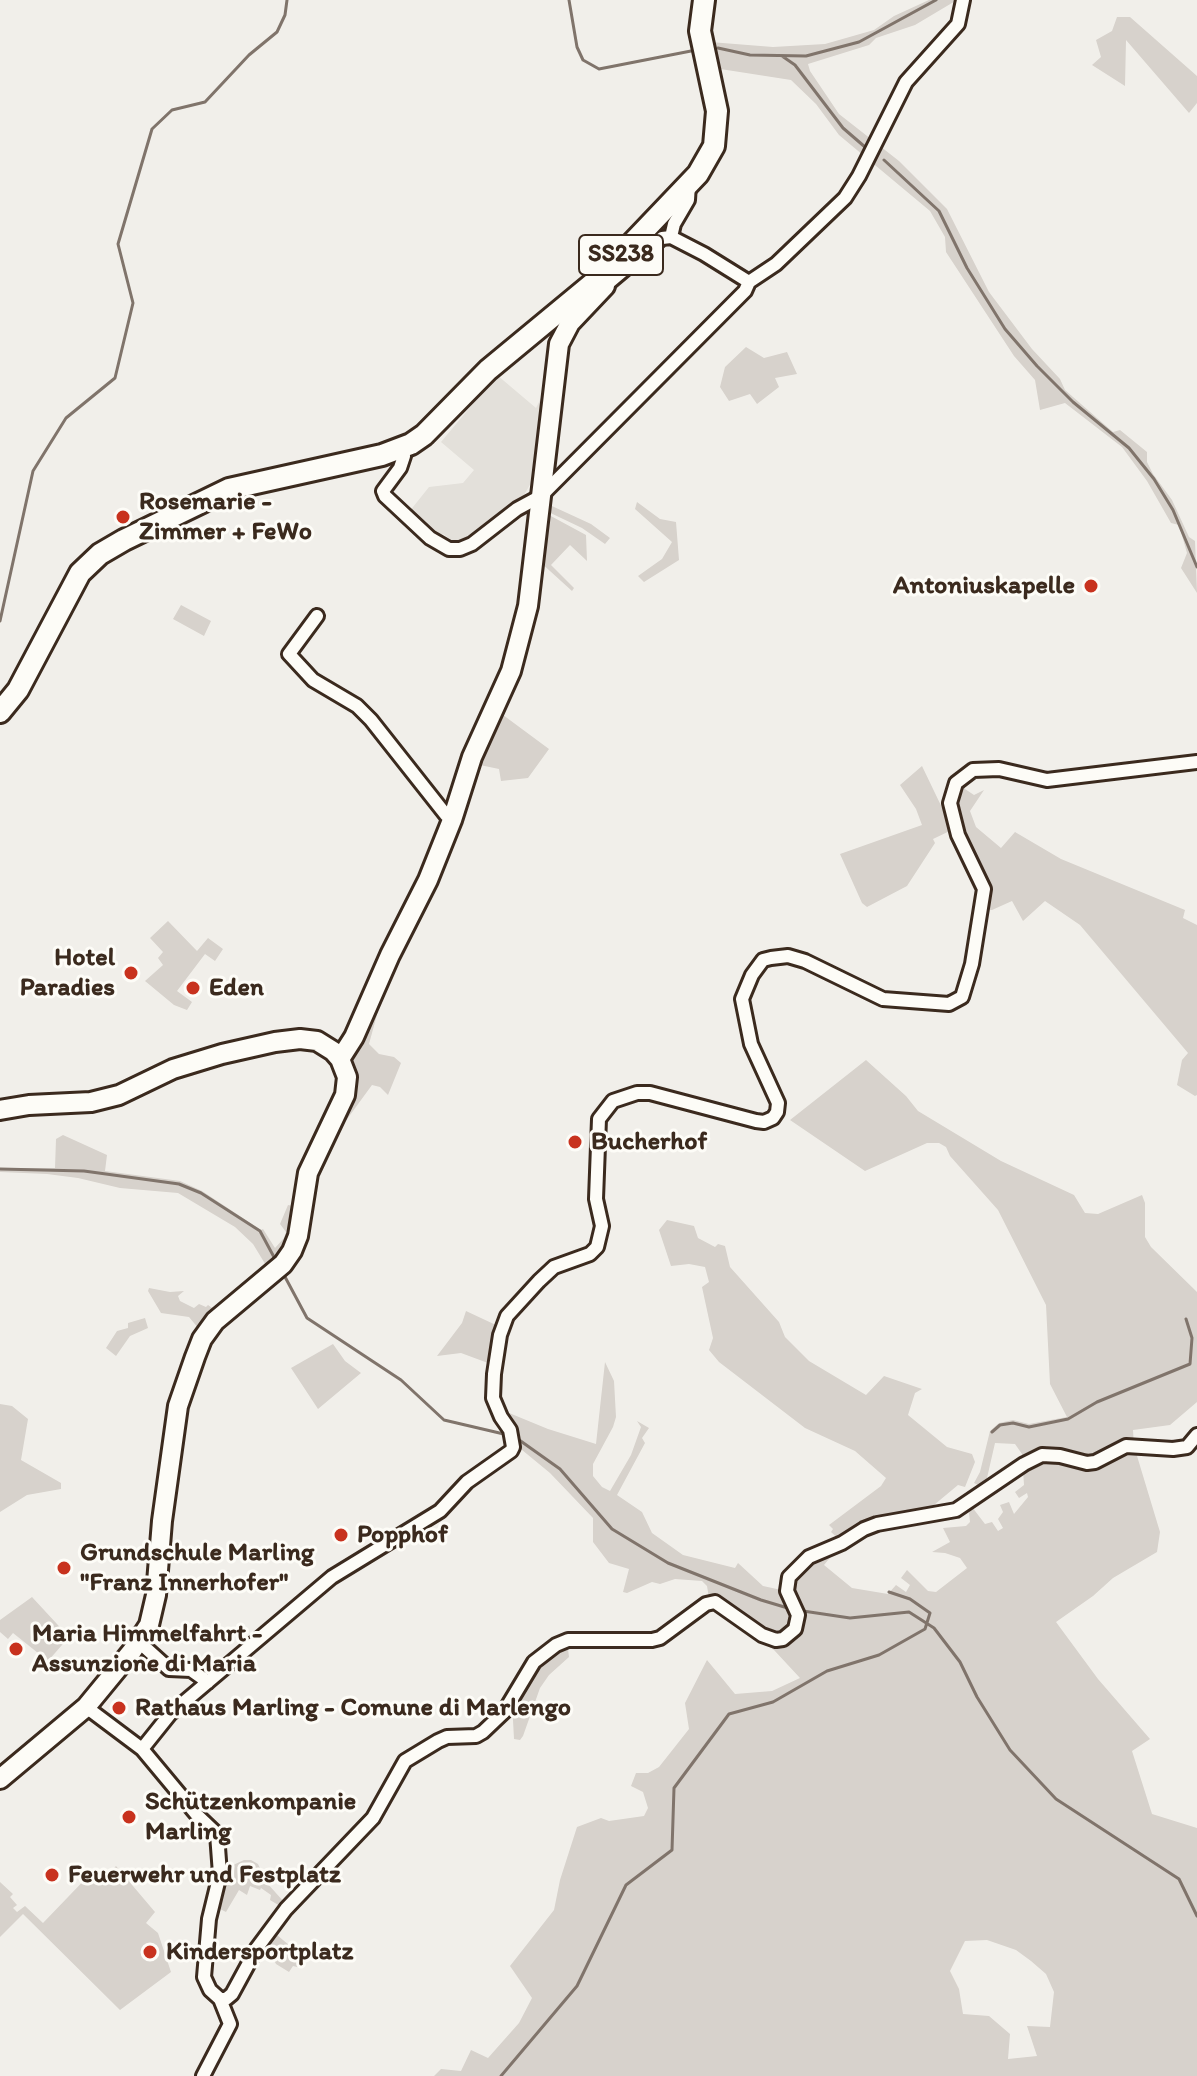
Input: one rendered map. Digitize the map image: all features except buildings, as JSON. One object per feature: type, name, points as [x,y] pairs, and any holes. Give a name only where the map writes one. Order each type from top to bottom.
[{"type":"main road","name":"SS238","points":[[0,712],[18,690],[80,573],[100,554],[229,489],[402,448],[424,435],[488,370],[602,282],[707,160],[717,130],[717,111],[700,31],[704,0]]},
{"type":"street","points":[[402,448],[404,456],[400,468],[383,491],[385,496],[430,538],[449,549],[472,544],[517,509],[541,496],[745,291],[749,282],[776,264],[845,198],[906,82],[958,24],[963,0]]},
{"type":"street","points":[[671,237],[674,224],[691,192],[689,184]]},
{"type":"street","points":[[336,1055],[362,1014],[428,880],[472,757],[511,671],[523,631],[559,344],[570,323],[602,282],[662,238],[671,237],[749,282]]},
{"type":"street","points":[[317,616],[289,654],[313,680],[357,706],[371,720],[452,820]]},
{"type":"street","points":[[142,1749],[170,1714],[332,1577],[440,1511],[467,1482],[511,1451],[512,1435],[493,1398],[500,1335],[507,1316],[554,1267],[590,1254],[597,1247],[602,1226],[596,1199],[599,1119],[606,1107],[621,1096],[650,1093],[756,1121],[764,1122],[777,1112],[778,1103],[751,1044],[742,999],[752,975],[763,960],[788,956],[805,961],[883,999],[949,1004],[962,997],[972,964],[984,889],[958,835],[950,803],[956,783],[973,770],[999,769],[1047,780],[1197,762]]},
{"type":"street","points":[[0,1110],[29,1105],[91,1102],[119,1095],[173,1069],[275,1042],[300,1039],[317,1041],[336,1055],[347,1077],[347,1089],[308,1173],[298,1236],[292,1251],[283,1264],[215,1321],[202,1339],[195,1357],[178,1406],[149,1625],[86,1707],[0,1779]]},
{"type":"street","points":[[220,1999],[232,1994],[257,1948],[290,1904],[373,1818],[405,1761],[447,1737],[476,1736],[483,1732],[504,1712],[534,1662],[556,1645],[568,1640],[660,1638],[706,1604],[715,1602],[762,1635],[783,1639],[795,1629],[798,1615],[787,1591],[789,1577],[809,1557],[842,1543],[864,1529],[956,1510],[1042,1455],[1095,1462],[1126,1446],[1180,1449],[1191,1444],[1197,1435]]},
{"type":"street","points":[[138,1641],[169,1669],[191,1670],[208,1682]]},
{"type":"street","points":[[86,1707],[142,1749],[197,1815],[217,1834],[220,1874],[209,1919],[204,1977],[210,1990],[220,1999],[230,2024],[203,2076]]},
{"type":"shaded area","points":[[929,0],[957,0],[915,25],[876,38],[869,45],[808,64],[810,71],[839,114],[899,161],[947,209],[989,292],[1032,349],[1060,379],[1065,390],[1113,432],[1120,430],[1147,452],[1147,462],[1153,474],[1172,500],[1189,537],[1195,541],[1197,593],[1181,568],[1187,553],[1179,525],[1171,523],[1147,481],[1122,447],[1065,403],[1040,410],[1035,380],[1014,356],[946,252],[945,237],[930,211],[839,135],[816,104],[791,80],[714,68],[710,42],[773,47],[825,44],[874,30],[894,16]]},
{"type":"shaded area","points":[[1117,17],[1130,17],[1197,76],[1197,103],[1189,113],[1126,40],[1125,86],[1092,65],[1101,57],[1096,40],[1112,31]]},
{"type":"shaded area","points":[[746,347],[764,358],[787,352],[797,374],[775,378],[779,387],[757,404],[750,394],[729,401],[720,387],[725,367]]},
{"type":"shaded area","points":[[497,375],[536,408],[544,392],[535,476],[524,495],[471,538],[456,543],[443,534],[439,538],[409,512],[429,487],[463,483],[474,470],[441,442]]},
{"type":"shaded area","points":[[541,501],[591,524],[610,538],[605,544],[582,528],[540,508]]},
{"type":"shaded area","points":[[637,502],[660,519],[676,522],[679,560],[644,582],[638,576],[662,559],[672,542],[635,509]]},
{"type":"shaded area","points":[[549,515],[586,535],[587,561],[570,545],[551,565],[574,588],[572,591],[539,561],[545,516]]},
{"type":"shaded area","points":[[181,605],[211,621],[204,636],[173,619]]},
{"type":"shaded area","points":[[499,712],[549,749],[528,778],[501,781],[499,769],[475,764]]},
{"type":"shaded area","points":[[922,766],[946,816],[951,812],[962,777],[965,789],[974,795],[984,790],[970,811],[976,827],[1001,848],[1015,832],[1061,859],[1185,910],[1183,918],[1197,925],[1197,1095],[1177,1085],[1182,1060],[1188,1053],[1080,925],[1045,901],[1023,921],[1012,901],[992,910],[981,909],[984,896],[956,828],[933,839],[935,843],[907,886],[867,907],[862,903],[840,854],[922,825],[916,809],[900,785]]},
{"type":"shaded area","points":[[168,921],[197,951],[208,938],[223,949],[215,961],[205,954],[177,991],[192,1002],[187,1010],[174,1005],[145,981],[163,965],[158,958],[163,952],[150,938]]},
{"type":"shaded area","points":[[370,1010],[378,1011],[369,1044],[379,1054],[394,1057],[401,1063],[388,1095],[380,1087],[372,1085],[331,1141],[350,1062]]},
{"type":"shaded area","points":[[866,1060],[918,1111],[1001,1161],[1074,1195],[1085,1213],[1098,1214],[1142,1195],[1145,1203],[1145,1237],[1151,1247],[1197,1292],[1197,1402],[1170,1425],[1133,1430],[1134,1446],[1160,1532],[1157,1552],[1113,1578],[1056,1622],[1098,1679],[1150,1739],[1132,1751],[1152,1814],[1197,1828],[1197,2076],[434,2076],[441,2069],[461,2071],[471,2050],[488,2058],[519,2023],[532,1998],[510,1966],[554,1910],[577,1827],[601,1818],[609,1821],[644,1816],[648,1808],[643,1792],[631,1786],[636,1773],[648,1773],[659,1767],[689,1729],[685,1703],[707,1660],[735,1694],[772,1691],[800,1678],[774,1650],[706,1604],[709,1598],[707,1586],[702,1581],[675,1579],[660,1584],[652,1582],[623,1592],[629,1569],[609,1563],[593,1542],[593,1518],[550,1473],[516,1445],[518,1438],[497,1408],[596,1444],[605,1362],[614,1381],[616,1417],[593,1464],[593,1476],[610,1491],[631,1455],[641,1427],[637,1421],[649,1428],[642,1438],[645,1443],[617,1495],[642,1512],[652,1533],[683,1555],[735,1568],[738,1563],[763,1586],[786,1591],[789,1577],[842,1542],[831,1532],[833,1529],[829,1525],[881,1486],[886,1478],[855,1451],[805,1428],[719,1362],[709,1350],[713,1338],[702,1287],[709,1282],[705,1267],[689,1264],[671,1266],[659,1230],[667,1220],[694,1226],[698,1238],[715,1247],[718,1244],[725,1246],[730,1267],[779,1322],[785,1337],[809,1361],[866,1395],[884,1376],[922,1389],[915,1393],[908,1415],[947,1447],[972,1454],[975,1462],[965,1487],[958,1485],[928,1510],[877,1524],[842,1543],[824,1565],[852,1588],[888,1594],[896,1585],[906,1592],[910,1585],[901,1578],[907,1570],[928,1591],[936,1592],[967,1568],[960,1558],[932,1552],[950,1542],[943,1528],[966,1526],[970,1522],[972,1507],[985,1524],[992,1522],[998,1531],[1003,1528],[998,1519],[1003,1512],[1000,1505],[1009,1502],[1014,1514],[1028,1497],[1027,1493],[1019,1498],[1015,1492],[1024,1485],[1022,1454],[1015,1444],[995,1443],[987,1478],[980,1486],[974,1483],[980,1472],[990,1431],[999,1423],[1013,1420],[1029,1424],[1067,1417],[1050,1384],[1046,1305],[998,1210],[950,1156],[946,1147],[939,1143],[927,1143],[865,1171],[790,1120]],"holes":[[[987,1940],[1016,1950],[1046,1974],[1054,1992],[1050,2027],[1027,2026],[1037,2056],[1008,2059],[1010,2034],[989,2016],[963,2014],[959,1989],[950,1971],[965,1941]]]},
{"type":"shaded area","points":[[63,1135],[107,1155],[105,1171],[180,1181],[202,1191],[263,1229],[275,1248],[286,1232],[280,1224],[288,1205],[293,1206],[291,1230],[281,1253],[267,1267],[253,1244],[235,1227],[178,1193],[120,1188],[47,1174],[0,1172],[0,1168],[55,1168],[56,1139]]},
{"type":"shaded area","points":[[149,1288],[184,1291],[178,1296],[180,1301],[194,1308],[199,1304],[208,1305],[222,1315],[204,1335],[189,1317],[161,1313]]},
{"type":"shaded area","points":[[466,1311],[498,1326],[488,1363],[461,1353],[437,1356],[462,1323]]},
{"type":"shaded area","points":[[145,1318],[148,1328],[130,1336],[116,1356],[106,1348],[117,1331],[128,1328],[128,1323]]},
{"type":"shaded area","points":[[333,1344],[345,1361],[361,1373],[318,1409],[291,1368]]},
{"type":"shaded area","points":[[0,1404],[12,1406],[28,1419],[21,1460],[61,1483],[61,1489],[27,1495],[0,1512]]},
{"type":"shaded area","points":[[32,1597],[69,1637],[48,1661],[13,1633],[8,1639],[0,1632],[0,1620]]},
{"type":"shaded area","points":[[567,1641],[569,1657],[540,1688],[523,1736],[520,1740],[514,1739],[512,1701],[526,1676]]},
{"type":"shaded area","points":[[244,1860],[258,1864],[267,1883],[284,1902],[280,1906],[270,1900],[271,1895],[261,1888],[250,1886],[247,1895],[239,1890],[226,1912],[218,1908],[222,1880],[231,1866]]},
{"type":"shaded area","points":[[116,1866],[155,1912],[146,1923],[158,1933],[171,1972],[120,2010],[23,1914],[0,1937],[0,1882],[13,1894],[10,1897],[17,1905],[13,1908],[17,1912],[25,1906],[43,1923],[93,1871],[102,1880]]},
{"type":"shaded area","points":[[271,1930],[307,1960],[297,1967],[293,1966],[289,1972],[276,1964],[273,1958],[257,1948]]},
{"type":"waterway","points":[[0,621],[33,471],[66,418],[115,378],[133,303],[118,244],[152,129],[172,110],[205,102],[249,55],[277,32],[285,15],[287,0]]},
{"type":"waterway","points":[[569,0],[577,47],[583,60],[599,69],[691,51]]},
{"type":"waterway","points":[[718,48],[750,55],[806,56],[859,42],[936,0]]},
{"type":"waterway","points":[[782,56],[795,65],[843,128],[865,147]]},
{"type":"waterway","points":[[884,160],[939,211],[967,268],[1005,329],[1073,402],[1129,448],[1154,479],[1173,510],[1197,567]]},
{"type":"waterway","points":[[0,1169],[84,1171],[179,1184],[201,1193],[260,1231],[275,1259]]},
{"type":"waterway","points":[[284,1275],[307,1318],[401,1380],[444,1420],[508,1435]]},
{"type":"waterway","points":[[992,1432],[1000,1425],[1013,1423],[1029,1427],[1068,1419],[1097,1402],[1190,1364],[1192,1338],[1186,1319]]},
{"type":"waterway","points":[[515,1437],[560,1469],[612,1529],[668,1563],[791,1609]]},
{"type":"waterway","points":[[501,2076],[577,1986],[626,1885],[672,1850],[674,1788],[729,1714],[773,1702],[827,1671],[879,1655],[925,1629],[930,1613],[910,1599],[889,1592]]},
{"type":"waterway","points":[[803,1611],[850,1618],[909,1612],[934,1628],[960,1662],[977,1697],[1010,1750],[1056,1799],[1179,1879],[1197,1916]]},
{"type":"place","name":"Rosemarie - Zimmer + FeWo","points":[[123,517]]},
{"type":"place","name":"Antoniuskapelle","points":[[1091,586]]},
{"type":"place","name":"Hotel Paradies","points":[[131,973]]},
{"type":"place","name":"Eden","points":[[193,988]]},
{"type":"place","name":"Bucherhof","points":[[575,1142]]},
{"type":"place","name":"Popphof","points":[[341,1535]]},
{"type":"place","name":"Grundschule Marling \"Franz Innerhofer\"","points":[[64,1568]]},
{"type":"place","name":"Maria Himmelfahrt - Assunzione di Maria","points":[[16,1649]]},
{"type":"place","name":"Rathaus Marling - Comune di Marlengo","points":[[119,1708]]},
{"type":"place","name":"Schützenkompanie Marling","points":[[129,1817]]},
{"type":"place","name":"Feuerwehr und Festplatz","points":[[52,1875]]},
{"type":"place","name":"Kindersportplatz","points":[[150,1952]]}]
